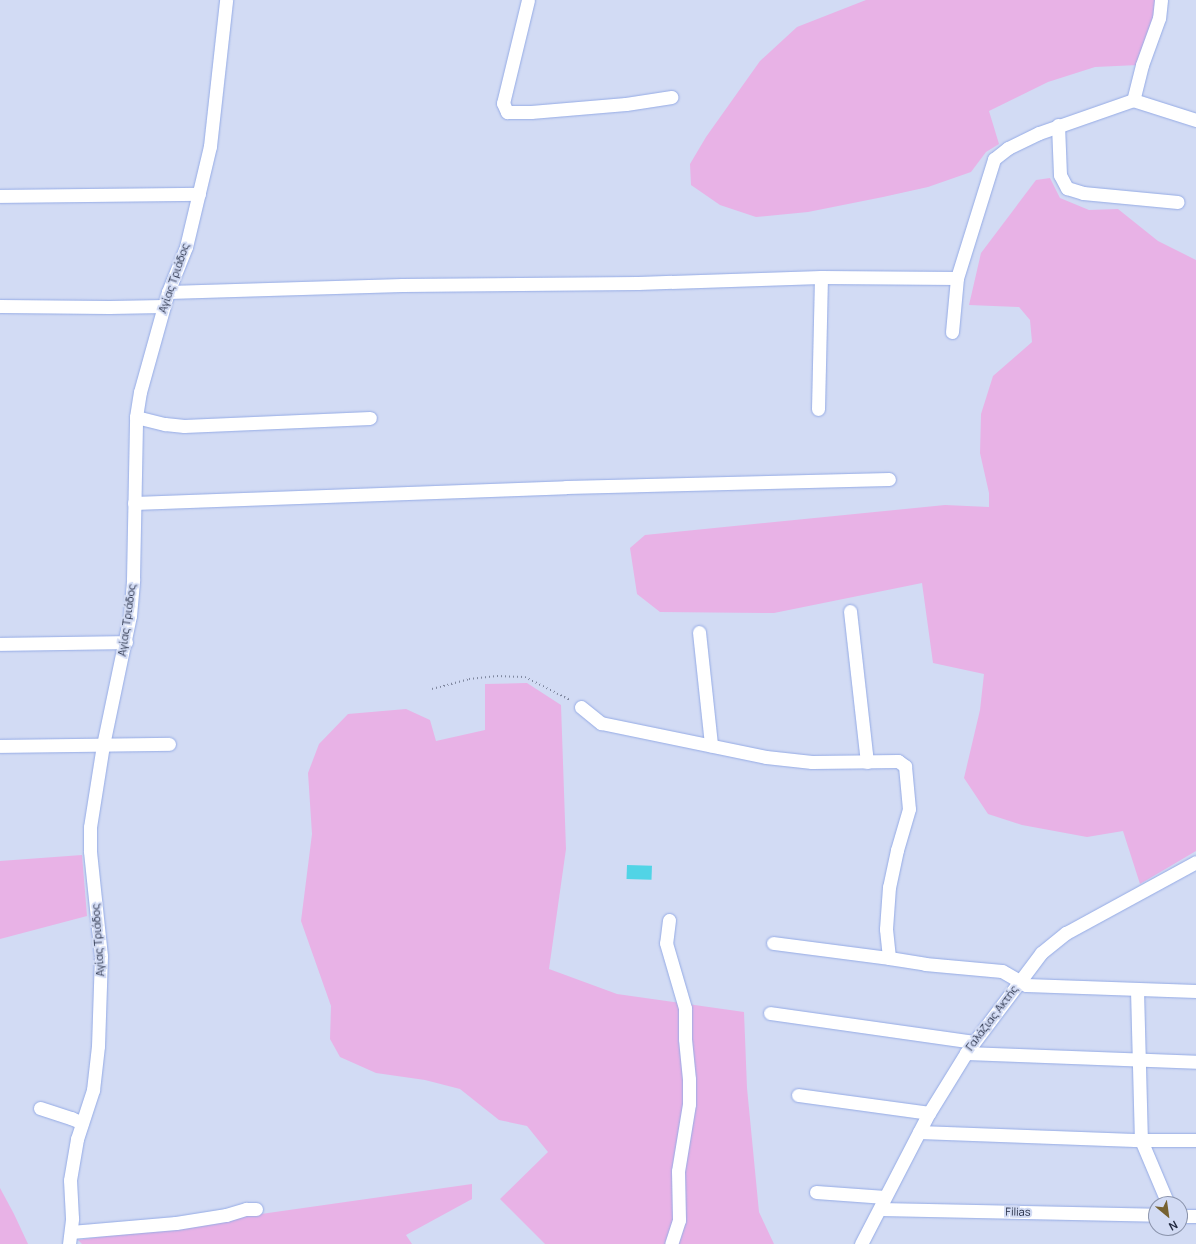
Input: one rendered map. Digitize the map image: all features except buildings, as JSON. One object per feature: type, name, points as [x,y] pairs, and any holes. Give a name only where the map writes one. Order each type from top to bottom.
[{"type":"street","name":"Αγίας Τριάδος","points":[[70,1238],[72,1218],[70,1180],[82,1123],[93,1090],[98,1046],[101,956],[90,852],[90,827],[103,745],[126,642],[134,579],[136,417],[140,392],[168,292],[186,247],[210,146],[226,0]]},
{"type":"street","points":[[528,0],[503,103],[506,112],[531,112],[626,104],[671,97]]},
{"type":"street","points":[[1133,100],[1142,65],[1159,18],[1161,0]]},
{"type":"street","points":[[952,332],[957,278],[994,159],[1008,148],[1058,125],[1133,100],[1196,120]]},
{"type":"street","points":[[1058,125],[1060,175],[1067,188],[1083,193],[1178,202]]},
{"type":"street","points":[[0,196],[199,194]]},
{"type":"street","points":[[168,292],[402,285],[638,283],[821,277],[957,278]]},
{"type":"street","points":[[818,409],[821,277]]},
{"type":"street","points":[[0,306],[164,306]]},
{"type":"street","points":[[136,417],[165,424],[184,426],[370,418]]},
{"type":"street","points":[[134,503],[574,486],[889,479]]},
{"type":"street","points":[[850,611],[868,762]]},
{"type":"street","points":[[699,632],[712,745]]},
{"type":"street","points":[[0,644],[126,642]]},
{"type":"street","points":[[581,707],[601,723],[712,745],[766,758],[812,762],[898,762],[905,766],[910,809],[897,850],[889,887],[886,929],[889,958]]},
{"type":"street","points":[[0,746],[169,744]]},
{"type":"street","name":"Γαλάζιας Ακτής","points":[[861,1244],[929,1113],[969,1047],[1041,953],[1066,933],[1196,862]]},
{"type":"street","points":[[669,920],[666,943],[685,1008],[685,1039],[689,1079],[689,1104],[678,1171],[679,1220],[671,1244]]},
{"type":"street","points":[[773,943],[925,964],[1002,971],[1019,983],[1026,985],[1196,991]]},
{"type":"street","points":[[1137,990],[1141,1140],[1165,1196]]},
{"type":"street","points":[[770,1013],[969,1047],[1139,1061],[1196,1062]]},
{"type":"street","points":[[798,1095],[929,1113]]},
{"type":"street","points":[[40,1108],[82,1123]]},
{"type":"street","points":[[919,1132],[1141,1140],[1196,1140]]},
{"type":"street","name":"Filias","points":[[816,1192],[883,1203],[1148,1215]]},
{"type":"street","points":[[70,1238],[226,1215],[246,1209],[256,1209]]},
{"type":"path","points":[[432,689],[469,678],[497,676],[525,677],[581,707]]},
{"type":"shaded area","points":[[866,0],[1157,0],[1155,17],[1138,65],[1095,67],[1048,82],[989,111],[999,144],[986,152],[971,172],[928,187],[883,197],[808,212],[756,217],[720,205],[691,185],[690,164],[706,137],[760,61],[797,27]]},
{"type":"shaded area","points":[[1050,178],[1060,198],[1089,210],[1118,209],[1158,241],[1196,260],[1196,851],[1140,884],[1123,831],[1087,837],[1022,825],[988,814],[964,778],[980,710],[984,674],[933,663],[922,583],[774,613],[660,612],[637,594],[630,548],[645,535],[945,505],[989,507],[989,493],[980,453],[981,414],[993,376],[1032,342],[1030,320],[1019,307],[969,305],[981,253],[1036,180]]},
{"type":"shaded area","points":[[527,683],[561,705],[566,849],[549,969],[617,994],[744,1012],[747,1088],[759,1212],[774,1244],[545,1244],[500,1199],[548,1152],[527,1126],[499,1120],[460,1089],[425,1080],[376,1073],[340,1057],[330,1039],[331,1006],[301,921],[312,834],[308,773],[319,744],[348,714],[406,709],[430,720],[436,741],[485,730],[485,684]]},
{"type":"shaded area","points":[[82,855],[87,916],[0,939],[0,861]]},
{"type":"shaded area","points":[[472,1184],[472,1199],[406,1235],[412,1244],[82,1244],[78,1240]]},
{"type":"shaded area","points":[[0,1188],[14,1214],[28,1244],[0,1244]]},
{"type":"water","points":[[627,865],[652,866],[651,880],[627,879]]}]
